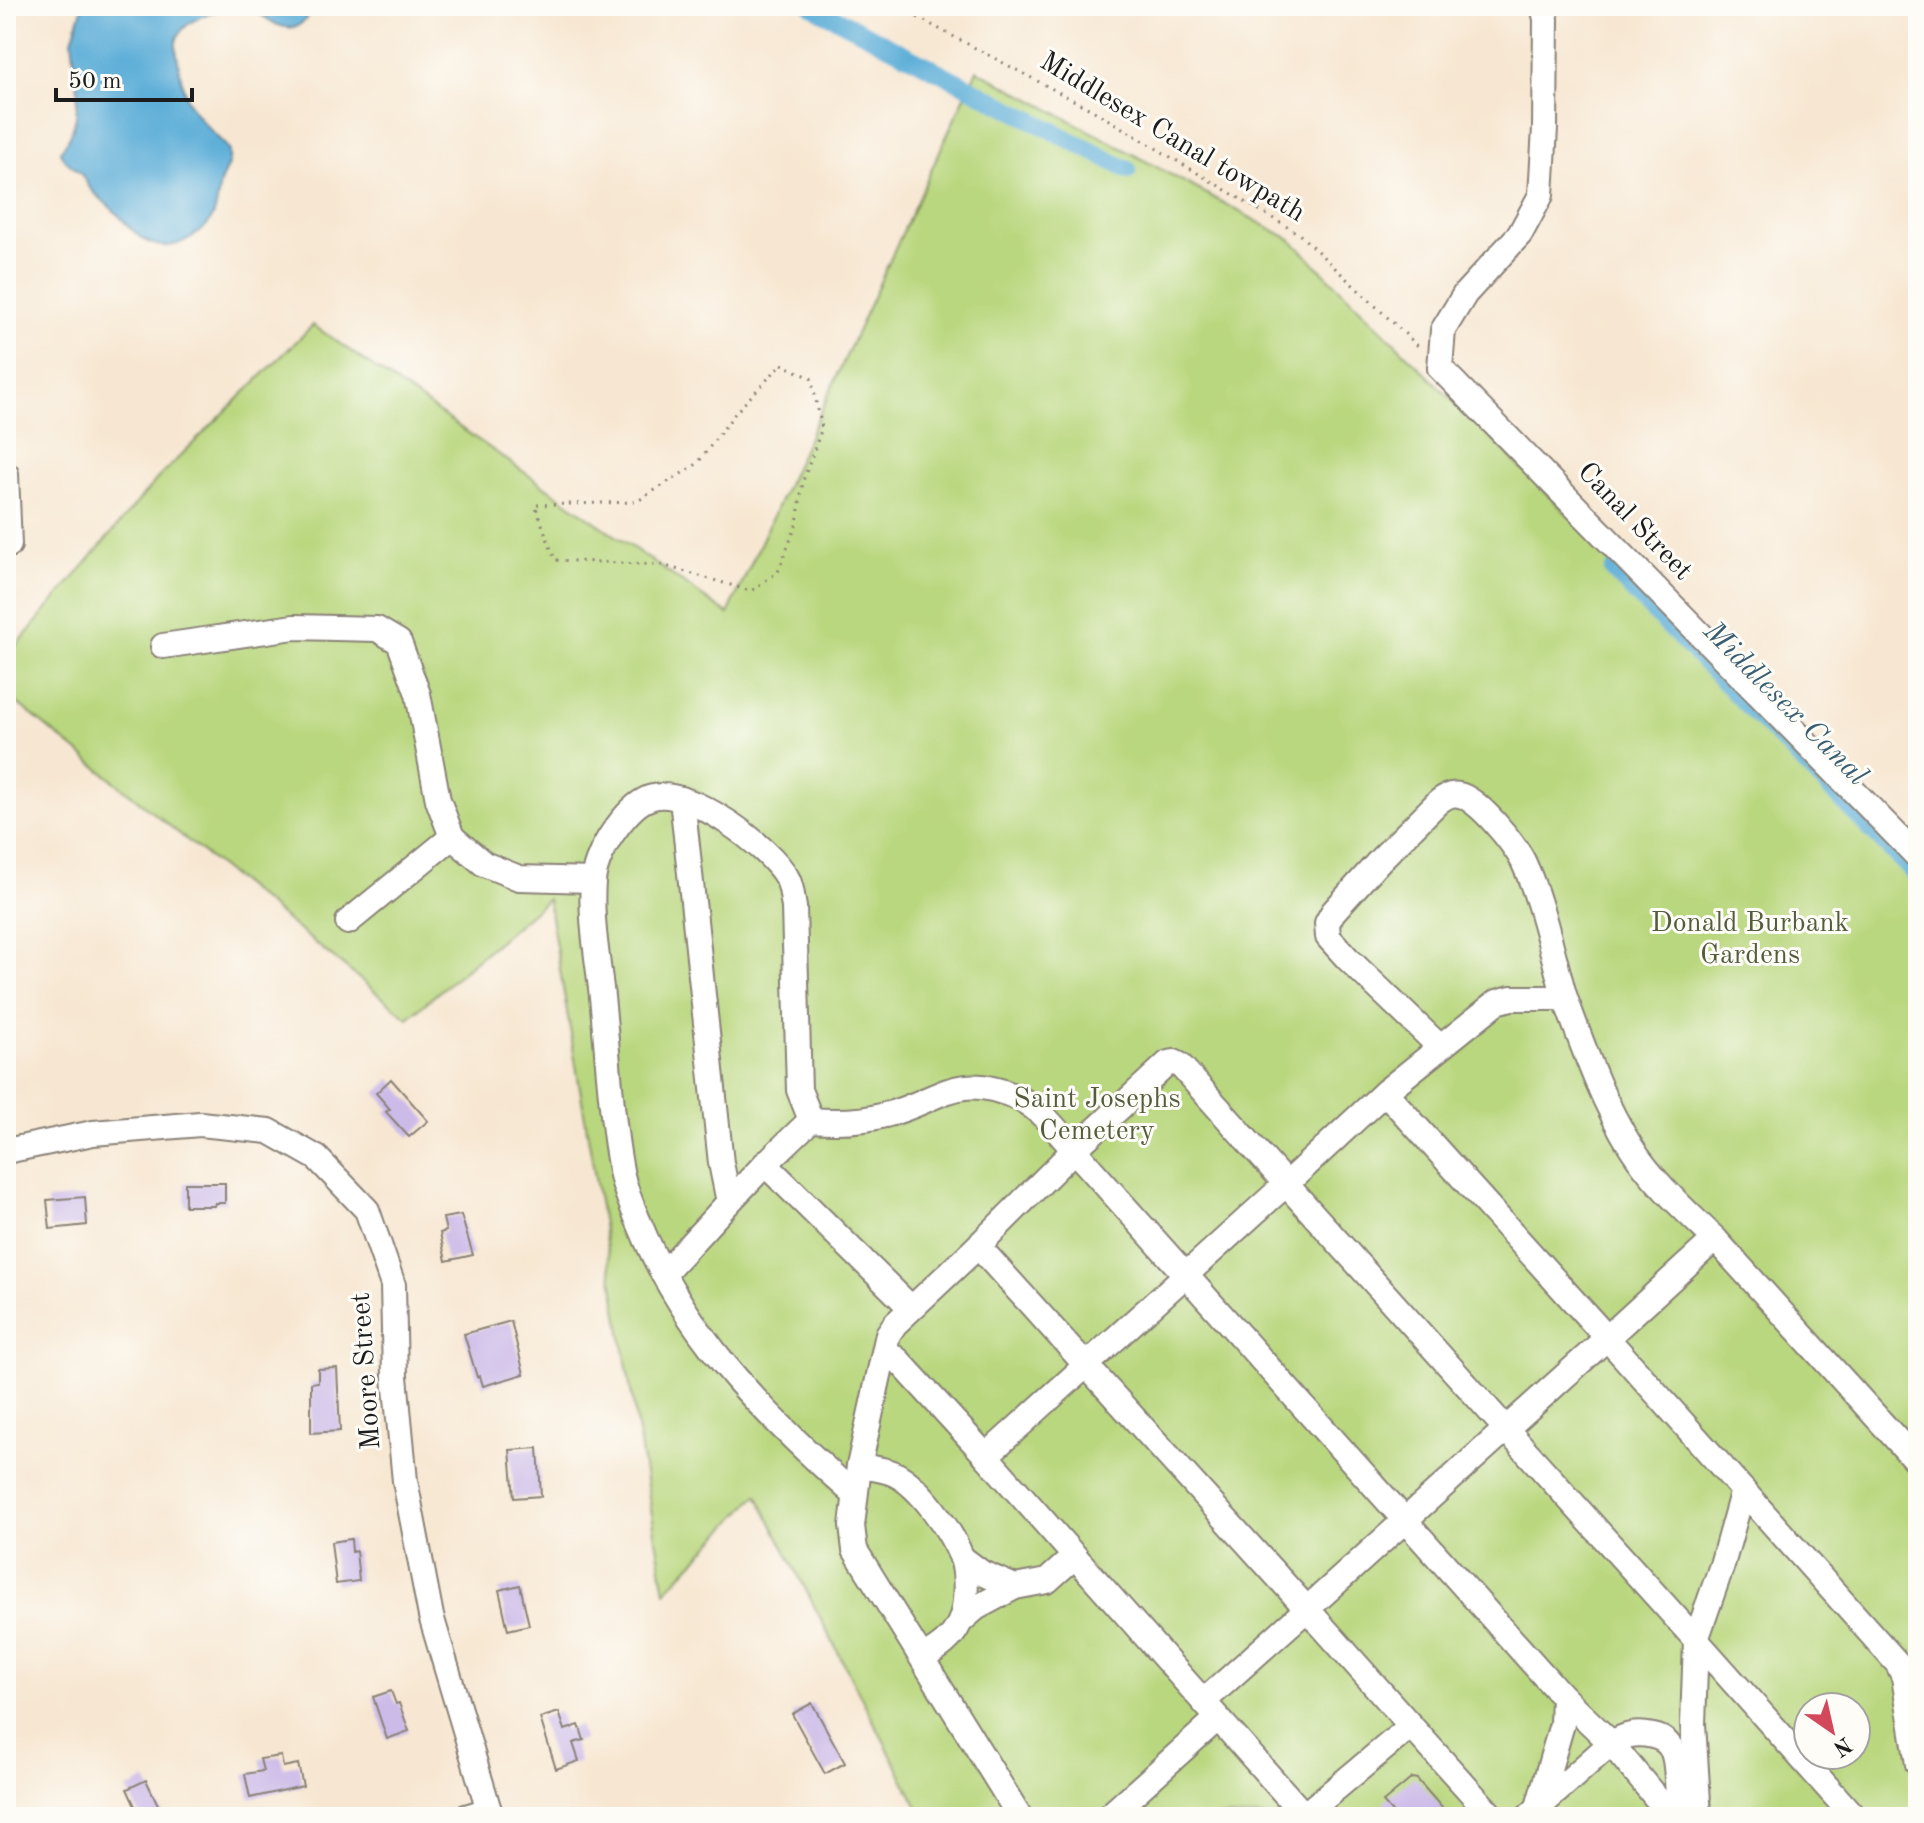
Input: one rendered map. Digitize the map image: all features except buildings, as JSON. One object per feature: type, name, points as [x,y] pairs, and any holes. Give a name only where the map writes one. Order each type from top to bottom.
[{"type":"street","points":[[1440,368],[1443,330],[1465,294],[1520,234],[1541,195],[1545,128],[1546,19],[1543,6]]},
{"type":"street","name":"Canal Street","points":[[1440,368],[1918,857]]},
{"type":"street","points":[[6,474],[9,545],[6,545]]},
{"type":"street","points":[[163,646],[294,627],[377,629],[399,642],[418,694],[438,800],[452,837],[484,864],[519,878],[593,880]]},
{"type":"street","points":[[1440,1047],[1348,959],[1328,937],[1327,923],[1333,912],[1381,859],[1446,796],[1461,795],[1481,808],[1521,858],[1532,884],[1565,998],[1591,1068],[1632,1149],[1661,1186],[1715,1239],[1918,1463]]},
{"type":"street","points":[[811,1120],[799,1090],[794,907],[789,880],[774,860],[747,835],[682,799],[655,796],[639,803],[616,827],[593,880],[596,947],[620,1167],[631,1204],[680,1304],[725,1368],[854,1494]]},
{"type":"street","points":[[682,799],[721,1163],[729,1202]]},
{"type":"street","points":[[348,922],[452,837]]},
{"type":"street","points":[[986,1456],[1385,1092],[1440,1047],[1497,1002],[1511,998],[1565,998]]},
{"type":"street","points":[[1020,1817],[855,1550],[852,1526],[859,1466],[888,1334],[1074,1150],[1168,1063],[1174,1062],[1854,1817]]},
{"type":"street","points":[[663,1274],[765,1164],[811,1120],[836,1122],[886,1115],[960,1086],[986,1088],[1020,1099],[1040,1113],[1187,1274],[1563,1697],[1611,1743],[1672,1817]]},
{"type":"street","points":[[1385,1092],[1898,1664],[1904,1677],[1918,1764]]},
{"type":"street","name":"Moore Street","points":[[6,1151],[93,1133],[200,1124],[269,1131],[317,1158],[367,1210],[393,1285],[395,1377],[405,1481],[431,1616],[482,1815]]},
{"type":"street","points":[[765,1164],[911,1308]]},
{"type":"street","points":[[1108,1817],[1307,1609],[1715,1239]]},
{"type":"street","points":[[978,1246],[1493,1817]]},
{"type":"street","points":[[885,1350],[899,1361],[986,1456],[1302,1816],[1411,1726]]},
{"type":"street","points":[[859,1466],[896,1475],[914,1487],[962,1558],[982,1573],[1015,1587]]},
{"type":"street","points":[[1699,1817],[1693,1724],[1696,1640],[1743,1490]]},
{"type":"street","points":[[923,1658],[947,1640],[976,1608],[1015,1587],[1047,1581],[1075,1556]]},
{"type":"street","points":[[961,1621],[965,1580],[962,1558]]},
{"type":"street","points":[[1533,1812],[1562,1724],[1563,1697]]},
{"type":"street","points":[[1533,1812],[1611,1743],[1630,1733],[1662,1737],[1671,1746],[1675,1757],[1679,1802],[1687,1817]]},
{"type":"path","name":"Middlesex Canal towpath","points":[[896,6],[1094,111],[1299,234],[1440,368]]},
{"type":"path","points":[[782,364],[811,378],[822,428],[803,481],[797,523],[778,572],[751,591],[662,565],[555,560],[535,505],[636,502],[697,464],[736,412],[782,364]]},
{"type":"green space","name":"Saint Josephs Cemetery","points":[[977,70],[1290,239],[1637,583],[1918,870],[1918,1817],[923,1817],[757,1495],[665,1592],[548,899],[408,1018],[6,694],[6,658],[157,479],[313,325],[728,614]]},
{"type":"water","points":[[83,6],[313,6],[303,22],[293,27],[280,26],[250,9],[234,8],[204,16],[179,34],[176,46],[186,96],[198,116],[228,148],[229,154],[212,218],[198,233],[180,243],[161,246],[137,234],[95,193],[60,152],[70,136],[76,117],[78,91],[72,40]]},
{"type":"waterway","name":"Middlesex Canal","points":[[812,6],[1128,170]]},
{"type":"waterway","name":"Middlesex Canal","points":[[1613,571],[1918,877]]},
{"type":"park label","name":"Donald Burbank Gardens","points":[[1750,940]]}]
